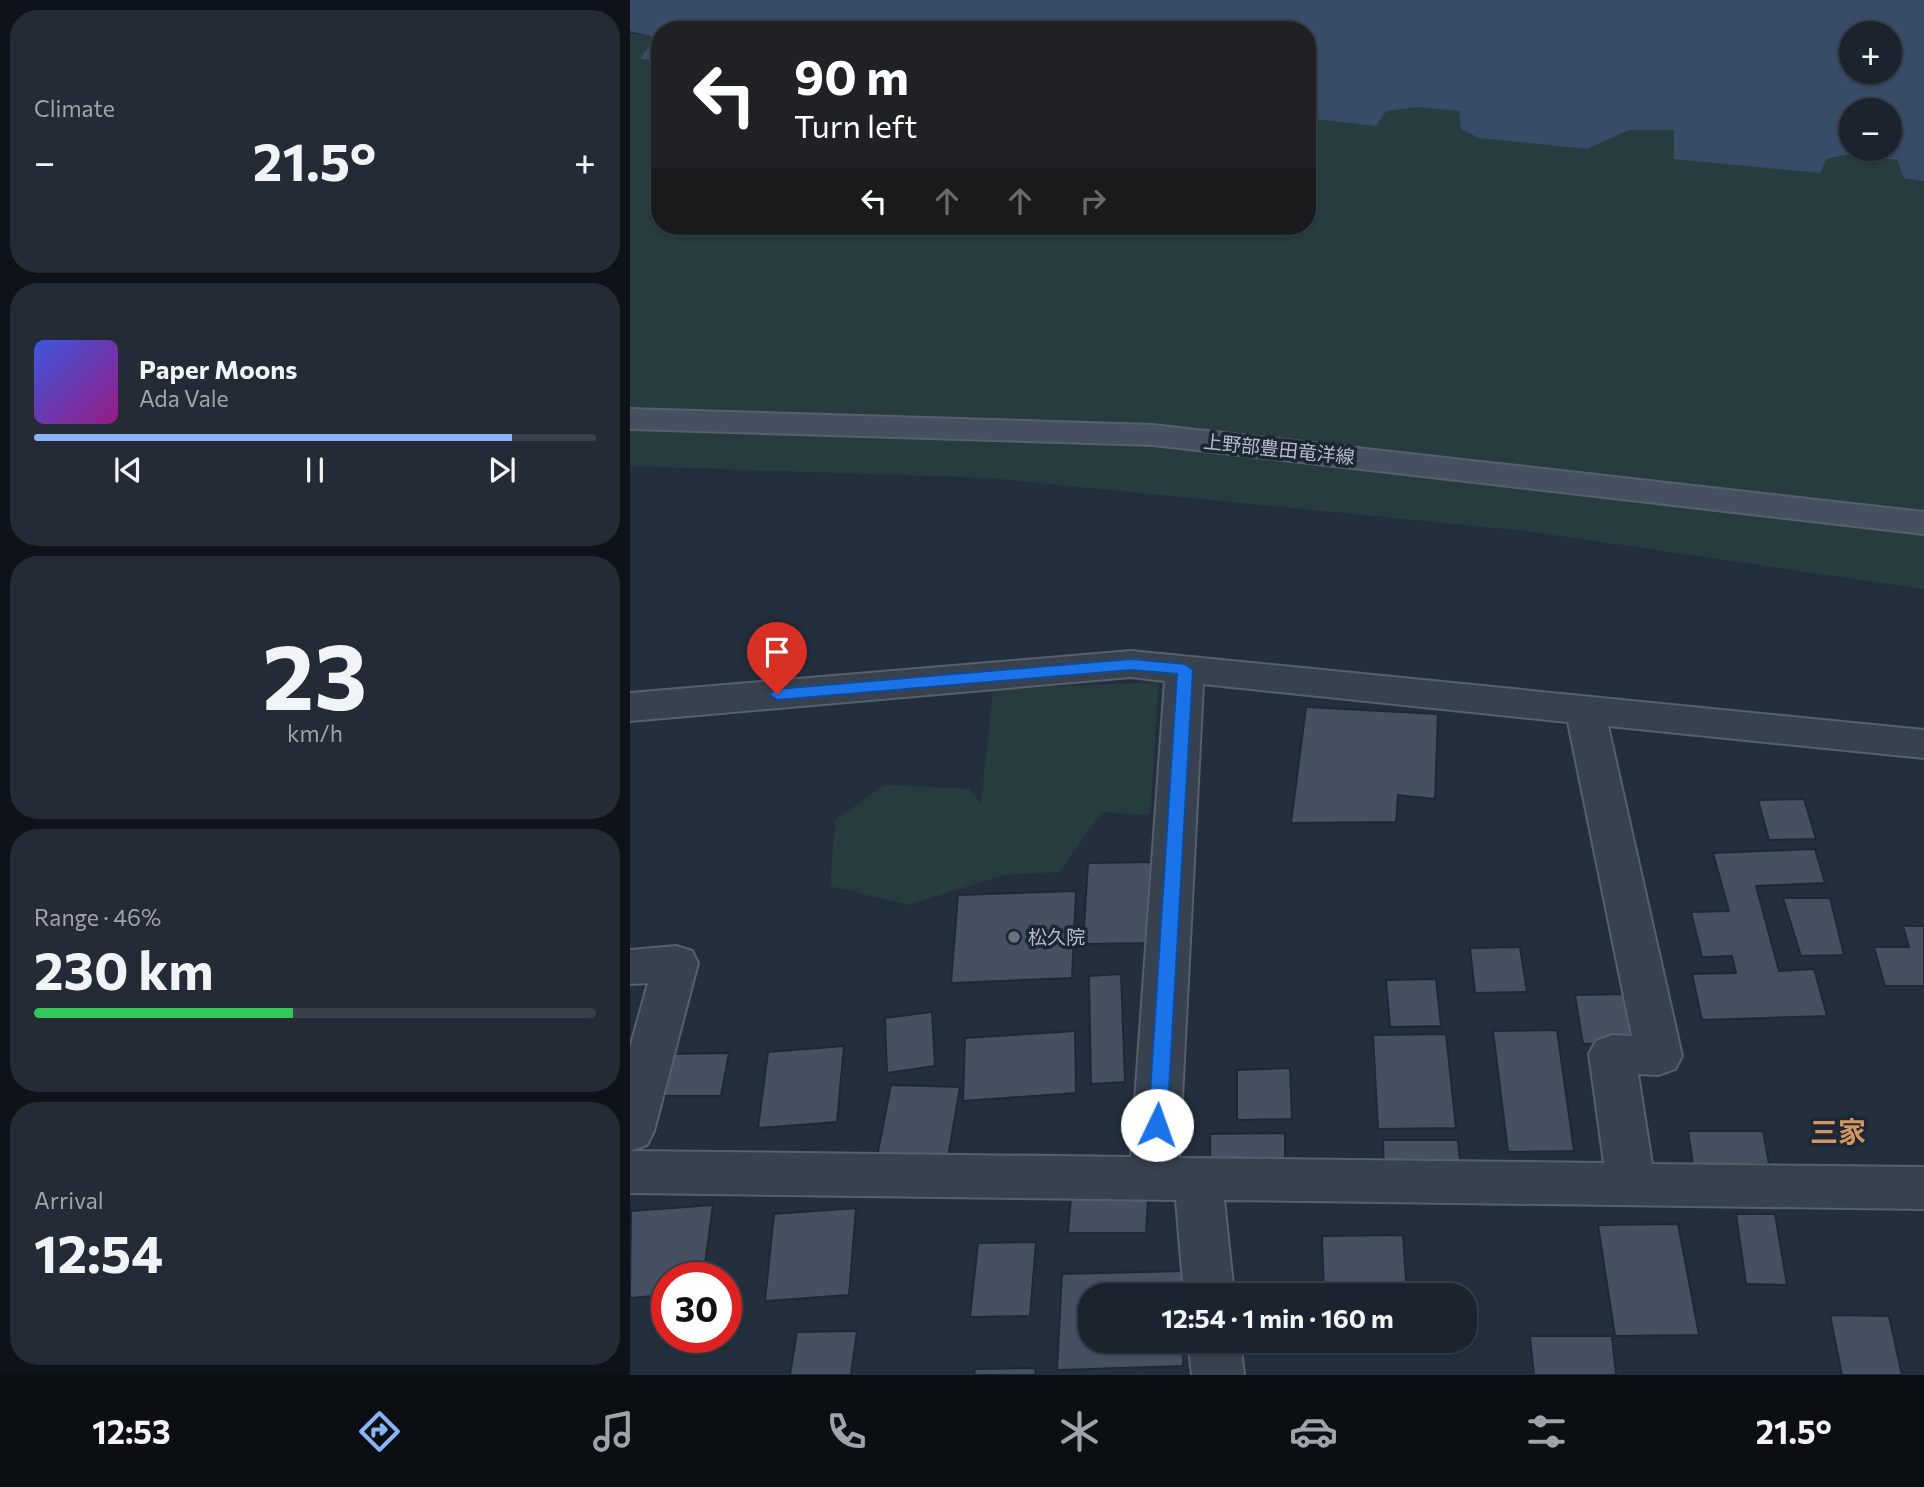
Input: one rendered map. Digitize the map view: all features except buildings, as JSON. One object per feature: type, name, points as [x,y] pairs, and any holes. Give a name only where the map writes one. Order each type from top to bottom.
[{"type":"main road","name":"上野部豊田竜洋線","points":[[630,419],[1153,435],[1924,523]]},
{"type":"street","points":[[630,706],[1131,664],[1924,744]]},
{"type":"street","points":[[1185,670],[1176,1179],[1206,1283]]},
{"type":"street","points":[[1585,710],[1659,1056],[1612,1054],[1631,1184]]},
{"type":"street","points":[[630,967],[676,963],[630,1131]]},
{"type":"street","points":[[630,1172],[1924,1188]]},
{"type":"street","points":[[1215,1353],[1217,1375]]},
{"type":"green space","points":[[630,34],[651,35],[651,235],[1316,235],[1316,91],[1510,109],[1839,151],[1839,161],[1902,159],[1924,162],[1924,589],[1526,531],[989,478],[630,466]]},
{"type":"green space","points":[[1159,682],[1150,815],[1102,812],[1059,872],[1004,875],[908,905],[830,886],[835,820],[885,785],[969,789],[981,804],[993,689]]},
{"type":"water","points":[[630,0],[1924,0],[1924,181],[1904,178],[1898,161],[1902,161],[1902,98],[1839,98],[1839,157],[1826,159],[1820,173],[1674,159],[1674,130],[1629,130],[1587,149],[1479,138],[1461,129],[1459,111],[1417,107],[1386,111],[1376,126],[1316,119],[1316,21],[651,21],[651,36],[630,31]]},
{"type":"water","points":[[651,43],[651,60],[640,59]]},
{"type":"place","name":"松久院","points":[[1014,937]]},
{"type":"district","name":"三家","points":[[1838,1132]]},
{"type":"route","points":[[777,694],[1131,664],[1185,670],[1157,1125]]}]
